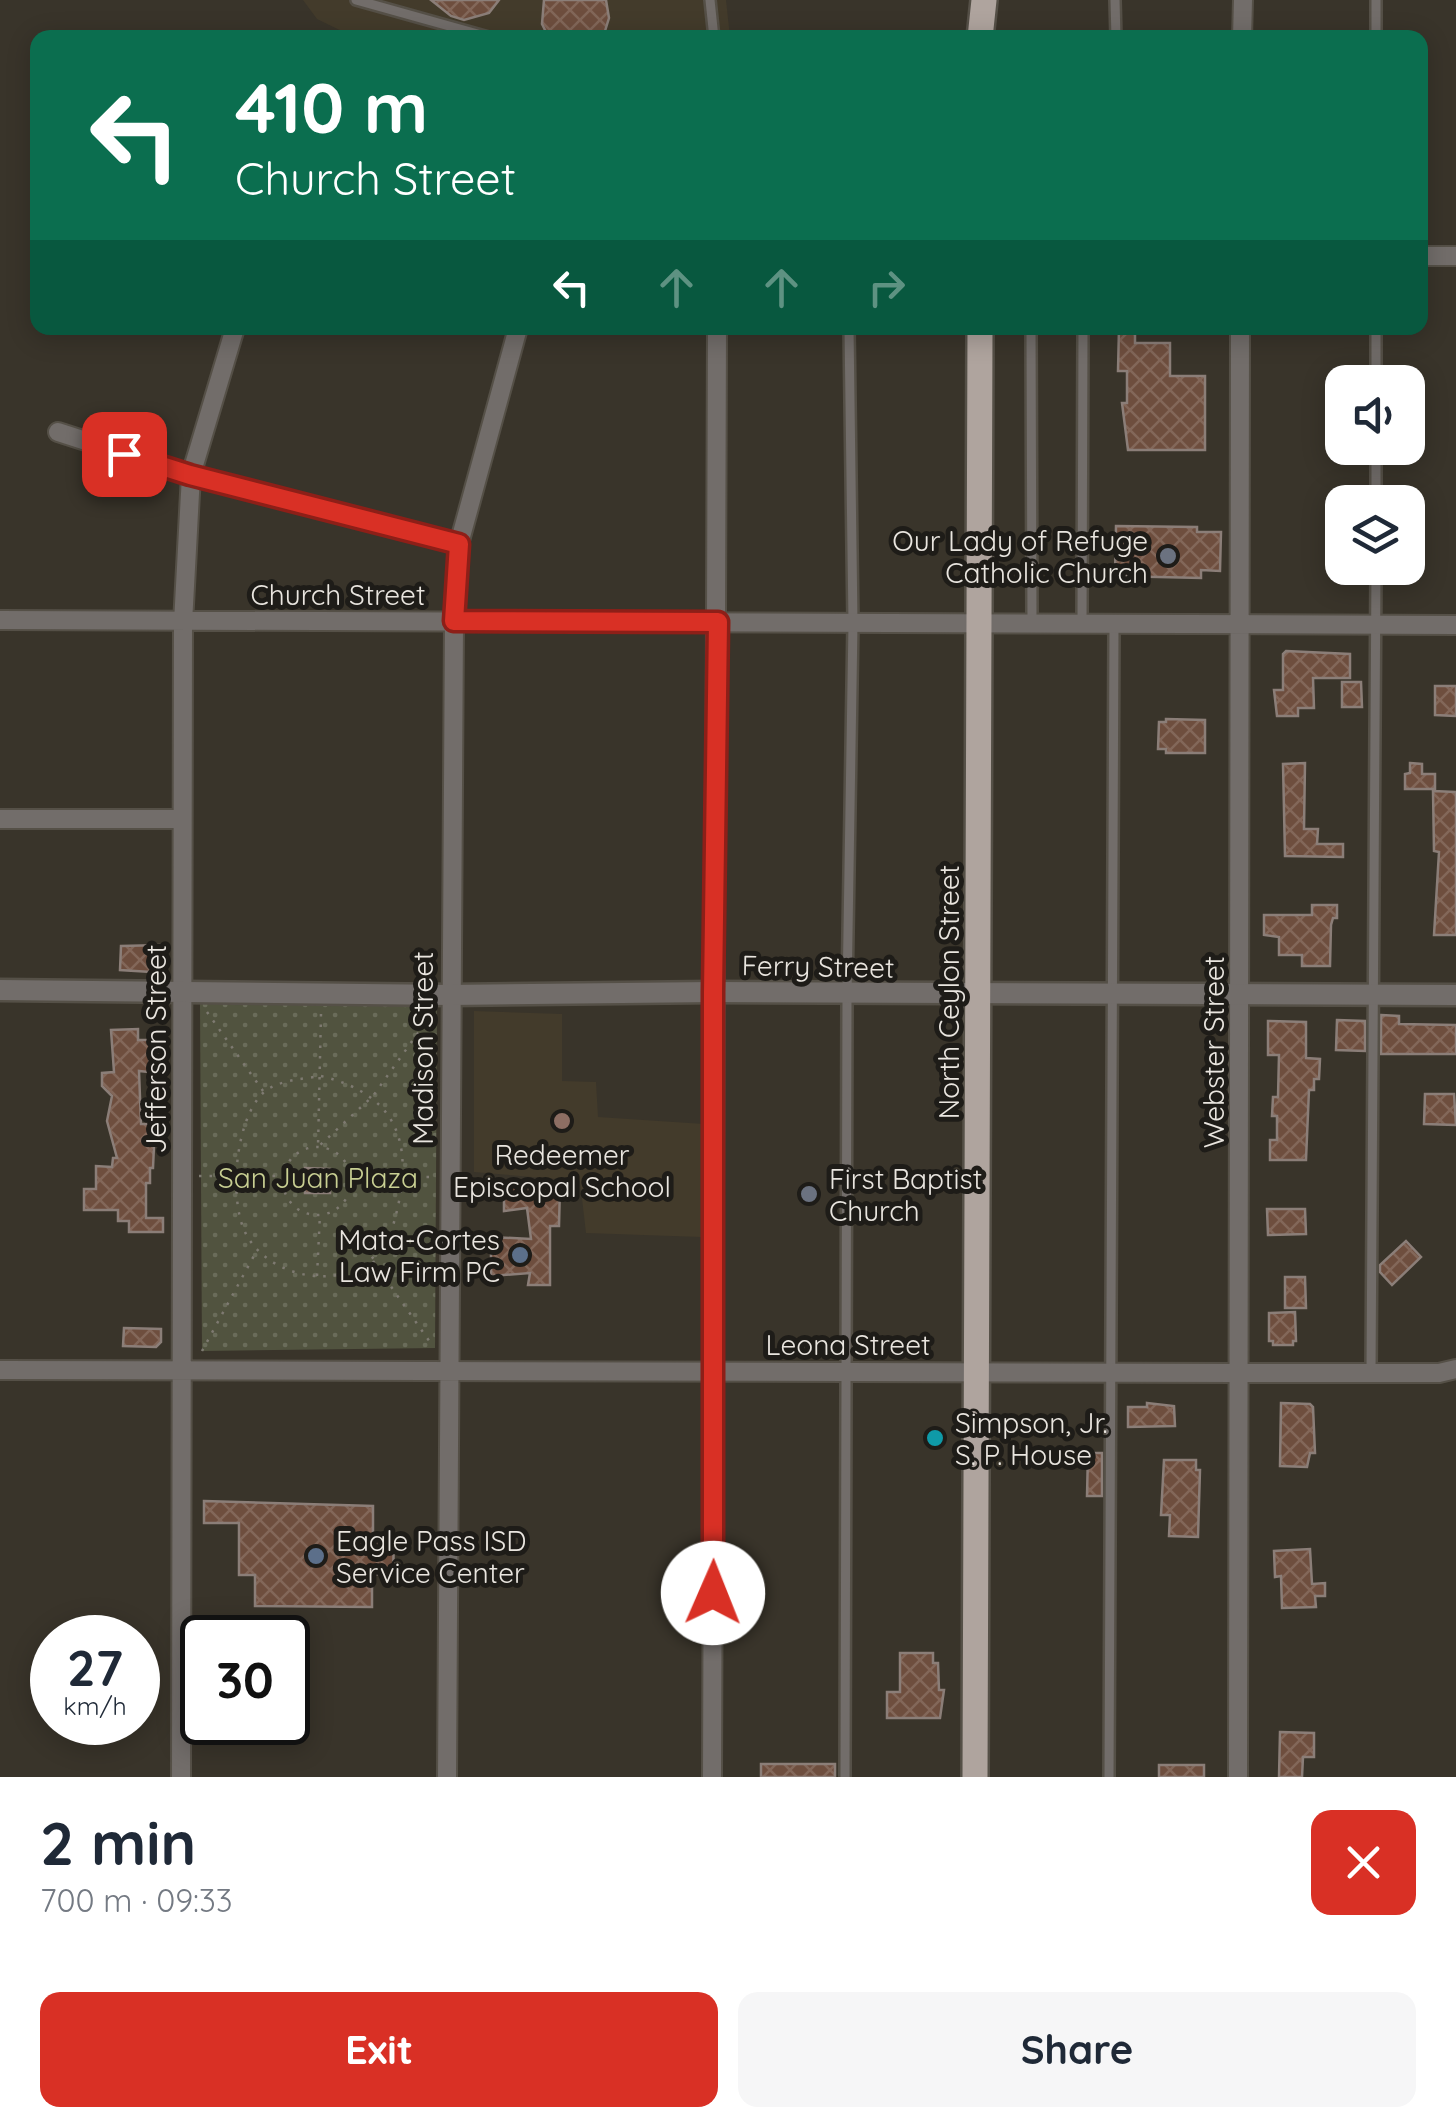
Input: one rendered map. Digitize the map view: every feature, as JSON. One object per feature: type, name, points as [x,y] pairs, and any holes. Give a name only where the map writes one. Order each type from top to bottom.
[{"type":"main road","points":[[981,30],[984,0]]},
{"type":"main road","name":"North Ceylon Street","points":[[976,1777],[980,335]]},
{"type":"street","points":[[1242,30],[1243,0]]},
{"type":"street","points":[[1428,256],[1456,256]]},
{"type":"street","name":"Jefferson Street","points":[[181,1777],[182,1176],[192,998],[182,819],[183,623],[190,475],[233,335]]},
{"type":"street","name":"Madison Street","points":[[447,1777],[450,1176],[443,1001],[454,621],[459,544],[516,335]]},
{"type":"street","points":[[712,1777],[717,335]]},
{"type":"street","name":"Webster Street","points":[[1238,1777],[1240,335]]},
{"type":"street","points":[[58,432],[190,475],[459,544]]},
{"type":"street","name":"Church Street","points":[[0,620],[1456,625]]},
{"type":"street","points":[[0,818],[182,819]]},
{"type":"street","name":"Ferry Street","points":[[0,990],[192,998],[321,994],[443,1001],[713,992],[1456,995]]},
{"type":"street","name":"Leona Street","points":[[0,1370],[1439,1373],[1456,1369]]},
{"type":"lane","points":[[356,0],[463,30]]},
{"type":"lane","points":[[710,0],[713,30]]},
{"type":"lane","points":[[1115,0],[1116,30]]},
{"type":"lane","points":[[1376,0],[1376,30]]},
{"type":"lane","points":[[845,1777],[847,994],[853,623],[849,335]]},
{"type":"lane","points":[[1031,335],[1032,624]]},
{"type":"lane","points":[[1082,624],[1083,335]]},
{"type":"lane","points":[[1376,335],[1376,365]]},
{"type":"lane","points":[[1371,1373],[1376,585]]},
{"type":"lane","points":[[1109,1777],[1114,624]]},
{"type":"path","points":[[318,1147],[321,994]]},
{"type":"path","points":[[192,998],[264,1093]]},
{"type":"path","points":[[318,1147],[374,1096],[443,1001]]},
{"type":"path","points":[[321,1076],[350,1082],[374,1096],[394,1121],[402,1150],[402,1177],[391,1236],[372,1260],[346,1273],[317,1277],[286,1269],[257,1251],[244,1231],[237,1205],[237,1176],[247,1120],[264,1093],[288,1081],[321,1076]]},
{"type":"path","points":[[318,1147],[337,1153],[349,1168],[351,1178],[346,1198],[330,1212],[310,1214],[287,1196],[284,1176],[292,1158],[318,1147]]},
{"type":"path","points":[[182,1176],[284,1176]]},
{"type":"path","points":[[351,1178],[450,1176]]},
{"type":"path","points":[[317,1277],[320,1214]]},
{"type":"path","points":[[202,1351],[257,1251]]},
{"type":"path","points":[[372,1260],[435,1348]]},
{"type":"shaded area","points":[[303,0],[726,0],[729,30],[340,30],[317,19]]},
{"type":"shaded area","name":"Redeemer Episcopal School","points":[[474,1011],[562,1014],[562,1081],[596,1082],[598,1117],[704,1124],[701,1237],[586,1233],[580,1181],[474,1172]]},
{"type":"green space","name":"San Juan Plaza","points":[[200,1003],[437,1006],[435,1348],[202,1351]]},
{"type":"building","points":[[431,0],[499,0],[489,13],[464,20],[451,16]]},
{"type":"building","points":[[544,0],[606,0],[609,18],[605,30],[545,30]]},
{"type":"building","points":[[1119,335],[1135,335],[1135,343],[1170,343],[1170,376],[1205,376],[1205,450],[1128,450],[1122,403],[1127,403],[1127,371],[1118,371]]},
{"type":"building","name":"Our Lady of Refuge Catholic Church","points":[[1116,526],[1197,527],[1197,532],[1221,532],[1220,571],[1201,570],[1201,578],[1115,576]]},
{"type":"building","points":[[1286,651],[1350,654],[1350,678],[1313,678],[1314,708],[1298,708],[1298,716],[1277,716],[1274,690],[1283,690]]},
{"type":"building","points":[[1342,682],[1361,682],[1362,707],[1342,707]]},
{"type":"building","points":[[1435,686],[1456,686],[1456,716],[1435,715]]},
{"type":"building","points":[[1205,720],[1205,753],[1166,753],[1166,749],[1158,749],[1159,722]]},
{"type":"building","points":[[1305,763],[1304,829],[1318,829],[1317,844],[1343,844],[1343,857],[1285,856],[1283,764]]},
{"type":"building","points":[[1410,763],[1422,764],[1422,774],[1435,774],[1435,789],[1405,789]]},
{"type":"building","points":[[1433,791],[1456,792],[1456,935],[1434,935],[1439,852],[1434,851]]},
{"type":"building","points":[[1312,905],[1337,905],[1337,918],[1333,918],[1331,925],[1330,966],[1302,966],[1302,955],[1279,955],[1279,937],[1264,935],[1264,915],[1312,915]]},
{"type":"building","points":[[162,945],[163,958],[151,972],[120,970],[121,946]]},
{"type":"building","points":[[1381,1015],[1399,1016],[1399,1024],[1456,1025],[1456,1054],[1381,1054]]},
{"type":"building","points":[[1337,1020],[1365,1021],[1365,1051],[1336,1050]]},
{"type":"building","points":[[1268,1021],[1306,1022],[1306,1058],[1320,1059],[1319,1079],[1314,1079],[1314,1090],[1309,1090],[1306,1160],[1270,1160],[1270,1140],[1277,1140],[1277,1116],[1272,1116],[1273,1097],[1278,1097],[1279,1055],[1268,1055]]},
{"type":"building","points":[[138,1029],[138,1040],[153,1040],[148,1072],[139,1071],[141,1124],[155,1124],[153,1168],[150,1183],[146,1183],[146,1218],[163,1218],[163,1232],[129,1232],[129,1221],[118,1221],[118,1210],[84,1210],[84,1189],[96,1189],[96,1166],[112,1167],[113,1158],[117,1158],[107,1121],[112,1096],[102,1086],[102,1073],[114,1072],[111,1030]]},
{"type":"building","points":[[1425,1094],[1454,1094],[1456,1125],[1424,1124]]},
{"type":"building","points":[[305,1168],[330,1169],[330,1193],[305,1193]]},
{"type":"building","points":[[504,1186],[560,1186],[559,1226],[550,1226],[550,1285],[528,1285],[530,1273],[491,1276],[491,1237],[531,1239],[527,1208],[504,1211]]},
{"type":"building","points":[[1267,1209],[1305,1209],[1306,1234],[1268,1235]]},
{"type":"building","points":[[1406,1241],[1421,1257],[1392,1285],[1380,1272],[1380,1265]]},
{"type":"building","points":[[1285,1277],[1305,1277],[1306,1308],[1285,1308]]},
{"type":"building","points":[[1295,1312],[1296,1341],[1293,1345],[1273,1345],[1269,1341],[1269,1313]]},
{"type":"building","points":[[124,1328],[161,1329],[161,1342],[156,1347],[123,1346]]},
{"type":"building","points":[[1147,1403],[1174,1406],[1175,1426],[1128,1427],[1128,1407],[1147,1407]]},
{"type":"building","points":[[1281,1403],[1313,1407],[1315,1453],[1310,1453],[1307,1467],[1280,1466]]},
{"type":"building","points":[[1088,1453],[1102,1453],[1102,1496],[1087,1496]]},
{"type":"building","points":[[1164,1460],[1196,1460],[1196,1470],[1200,1470],[1198,1537],[1169,1536],[1170,1515],[1161,1515]]},
{"type":"building","name":"Eagle Pass ISD Service Center","points":[[204,1501],[373,1506],[373,1538],[394,1538],[393,1575],[372,1574],[372,1607],[255,1606],[255,1575],[239,1575],[239,1523],[204,1523]]},
{"type":"building","points":[[1310,1549],[1312,1584],[1325,1583],[1325,1596],[1315,1596],[1316,1607],[1282,1608],[1281,1576],[1275,1577],[1274,1551]]},
{"type":"building","points":[[900,1653],[933,1653],[933,1663],[938,1663],[939,1690],[944,1690],[940,1718],[887,1718],[887,1692],[900,1692]]},
{"type":"building","points":[[1280,1732],[1314,1733],[1314,1757],[1303,1757],[1302,1777],[1279,1777]]},
{"type":"building","points":[[761,1764],[835,1764],[835,1777],[761,1777]]},
{"type":"building","points":[[1159,1765],[1204,1765],[1204,1777],[1159,1777]]},
{"type":"place","name":"Our Lady of Refuge Catholic Church","points":[[1168,556]]},
{"type":"place","name":"Redeemer Episcopal School","points":[[562,1121]]},
{"type":"place","name":"First Baptist Church","points":[[809,1194]]},
{"type":"place","name":"Mata-Cortes Law Firm PC","points":[[520,1255]]},
{"type":"place","name":"Simpson, Jr. S. P. House","points":[[935,1438]]},
{"type":"place","name":"Eagle Pass ISD Service Center","points":[[316,1556]]},
{"type":"route","points":[[124,454],[190,475],[459,544],[454,621],[718,622],[713,992],[713,1593]]}]
